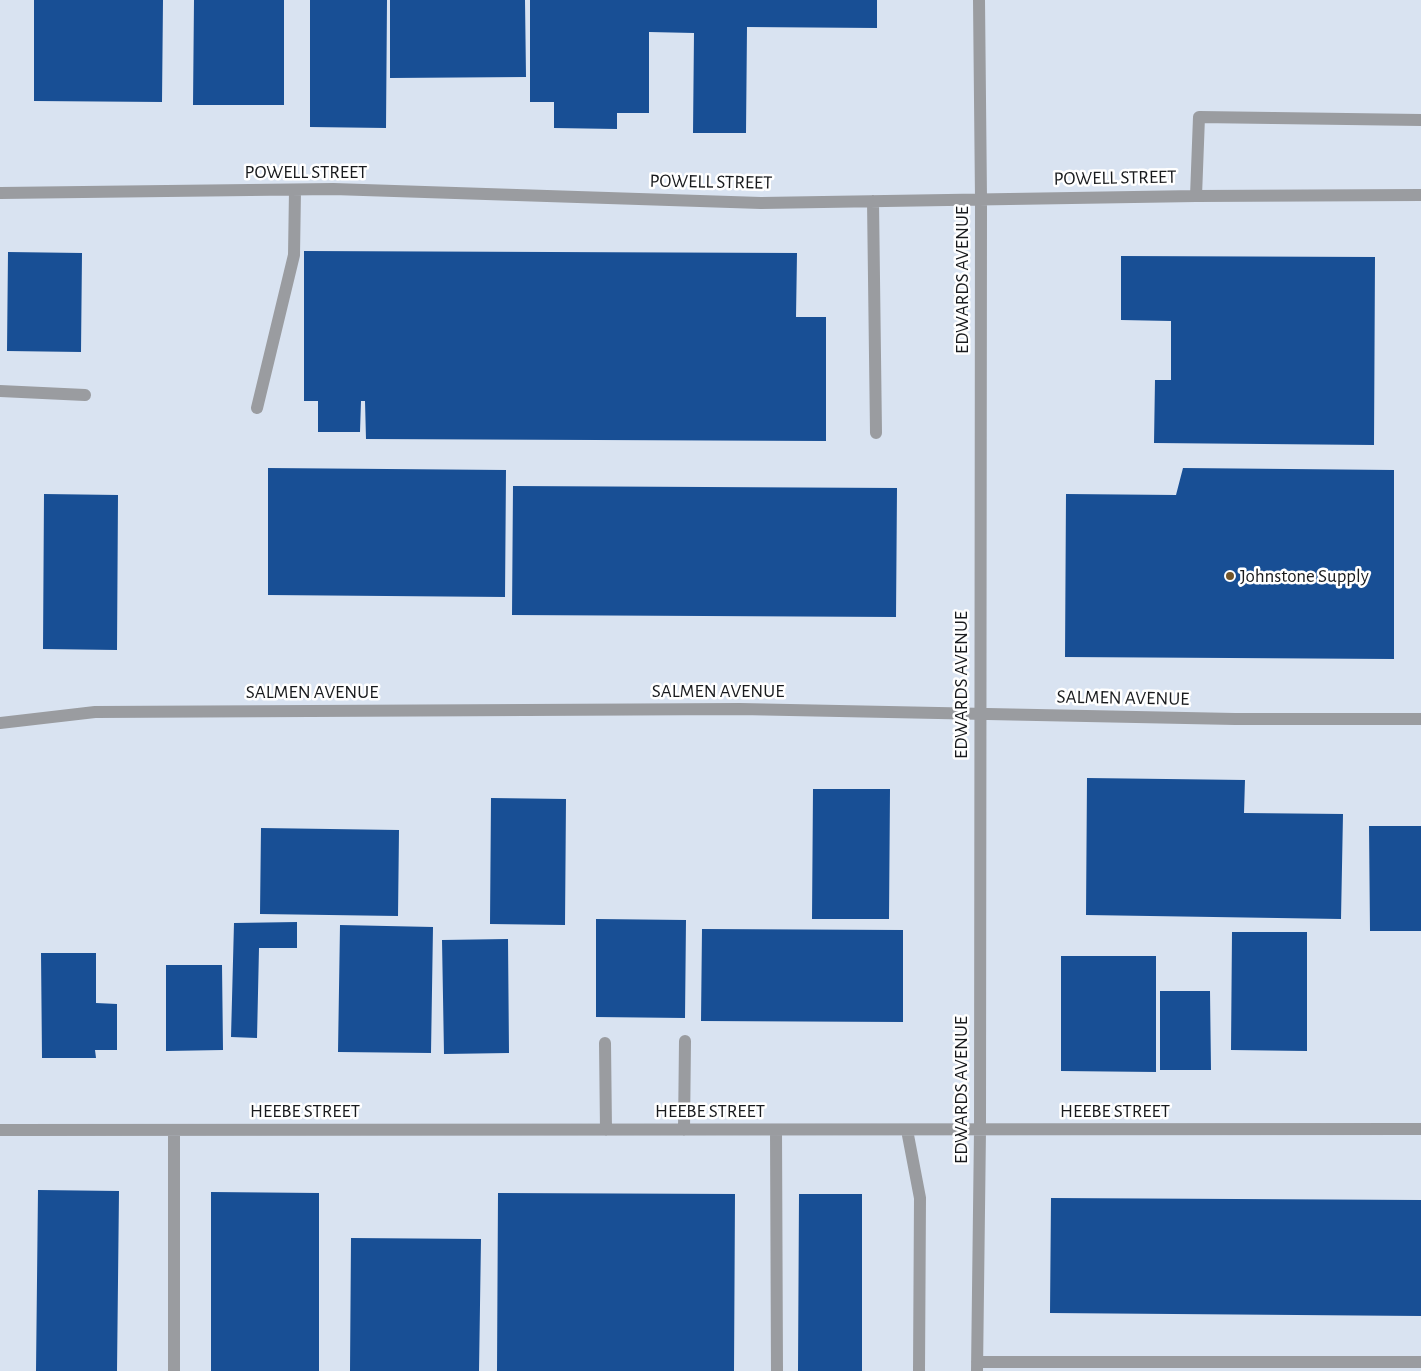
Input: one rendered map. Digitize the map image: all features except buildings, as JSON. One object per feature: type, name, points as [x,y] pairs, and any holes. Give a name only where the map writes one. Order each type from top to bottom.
[{"type":"street","name":"EDWARDS AVENUE","points":[[977,1367],[980,1130],[981,199],[979,0]]},
{"type":"street","points":[[1196,196],[1199,117],[1421,120]]},
{"type":"street","name":"POWELL STREET","points":[[0,193],[333,189],[762,203],[1196,196],[1421,195]]},
{"type":"street","points":[[257,408],[294,256],[295,190]]},
{"type":"street","points":[[873,201],[876,433]]},
{"type":"street","points":[[0,391],[85,394]]},
{"type":"street","name":"SALMEN AVENUE","points":[[0,723],[95,712],[740,709],[1235,719],[1421,718]]},
{"type":"street","points":[[684,1041],[684,1130]]},
{"type":"street","points":[[605,1043],[606,1130]]},
{"type":"street","name":"HEEBE STREET","points":[[0,1130],[1421,1130]]},
{"type":"street","points":[[174,1130],[174,1371]]},
{"type":"street","points":[[776,1130],[778,1371]]},
{"type":"street","points":[[907,1130],[920,1198],[919,1371]]},
{"type":"street","points":[[977,1367],[1421,1362]]},
{"type":"shaded area","points":[[0,0],[1421,0],[1421,1371],[0,1371]]},
{"type":"place","name":"Johnstone Supply","points":[[1230,576]]}]
